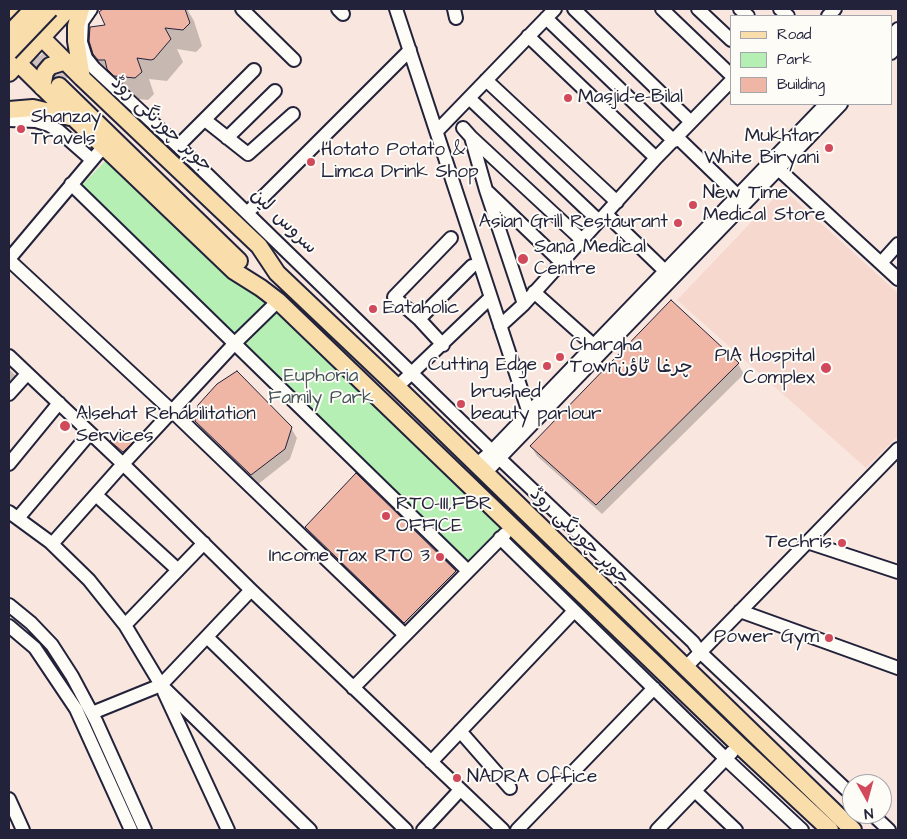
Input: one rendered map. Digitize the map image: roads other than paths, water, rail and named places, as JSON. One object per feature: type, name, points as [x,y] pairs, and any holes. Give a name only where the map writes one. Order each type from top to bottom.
[{"type":"main road","points":[[11,60],[50,9]]},
{"type":"main road","points":[[11,60],[41,37],[68,9]]},
{"type":"main road","points":[[42,87],[45,72],[50,66],[73,70],[76,26],[81,9]]},
{"type":"main road","points":[[9,34],[19,13]]},
{"type":"main road","name":"جوہر چورنگی روڈ","points":[[19,13],[73,70],[259,246],[277,273],[853,830]]},
{"type":"main road","name":"جوہر چورنگی روڈ","points":[[11,60],[42,87],[234,271],[278,301],[739,745],[830,830]]},
{"type":"main road","name":"جوہر چورنگی روڈ","points":[[73,70],[261,288]]},
{"type":"main road","points":[[9,110],[33,108],[72,117]]},
{"type":"main road","points":[[623,633],[636,619]]},
{"type":"main road","points":[[640,649],[653,637]]},
{"type":"street","points":[[73,70],[81,42],[82,22],[91,9]]},
{"type":"street","points":[[242,9],[294,60]]},
{"type":"street","points":[[396,9],[528,413]]},
{"type":"street","points":[[574,9],[691,122]]},
{"type":"street","points":[[662,9],[730,74]]},
{"type":"street","points":[[698,9],[730,39]]},
{"type":"street","points":[[437,131],[550,13],[675,139],[737,196]]},
{"type":"street","points":[[528,36],[656,158]]},
{"type":"street","points":[[247,213],[410,50]]},
{"type":"street","name":"سروس لین","points":[[73,70],[178,146],[495,455],[842,786]]},
{"type":"street","points":[[178,146],[254,70]]},
{"type":"street","points":[[486,80],[616,202]]},
{"type":"street","points":[[500,326],[524,304],[656,158],[730,82]]},
{"type":"street","points":[[227,138],[274,91]]},
{"type":"street","points":[[469,98],[665,271]]},
{"type":"street","points":[[481,469],[774,165],[825,105]]},
{"type":"street","points":[[495,455],[528,413],[597,349],[665,271],[737,196],[840,105]]},
{"type":"street","points":[[205,120],[246,154],[250,153],[293,114]]},
{"type":"street","points":[[9,120],[36,121],[49,125],[59,131],[92,160]]},
{"type":"street","points":[[524,304],[467,132],[582,240]]},
{"type":"street","points":[[104,146],[9,259],[172,411],[405,635]]},
{"type":"street","points":[[774,165],[898,279]]},
{"type":"street","points":[[71,184],[468,571]]},
{"type":"street","points":[[486,190],[561,262]]},
{"type":"street","points":[[443,345],[394,297],[451,238]]},
{"type":"street","points":[[881,263],[898,244]]},
{"type":"street","points":[[419,320],[472,266]]},
{"type":"street","points":[[534,292],[597,349]]},
{"type":"street","points":[[397,387],[413,374],[490,298]]},
{"type":"street","points":[[52,544],[235,343],[278,301]]},
{"type":"street","points":[[9,356],[503,830]]},
{"type":"street","points":[[9,394],[27,374]]},
{"type":"street","points":[[9,464],[59,403]]},
{"type":"street","points":[[90,433],[13,515],[52,544],[89,580],[125,625],[161,685],[228,830]]},
{"type":"street","points":[[685,668],[898,449]]},
{"type":"street","points":[[96,495],[178,570]]},
{"type":"street","points":[[353,688],[512,527]]},
{"type":"street","points":[[500,538],[726,759],[802,830]]},
{"type":"street","points":[[807,542],[898,572]]},
{"type":"street","points":[[125,625],[204,543]]},
{"type":"street","points":[[92,713],[161,685],[251,590]]},
{"type":"street","points":[[9,605],[31,623],[52,645],[72,676],[92,713],[145,830]]},
{"type":"street","points":[[431,762],[574,611]]},
{"type":"street","points":[[740,611],[898,668]]},
{"type":"street","points":[[9,626],[35,648],[76,709],[130,830]]},
{"type":"street","points":[[206,637],[406,830]]},
{"type":"street","points":[[161,685],[310,830]]},
{"type":"street","points":[[517,830],[654,688]]},
{"type":"street","points":[[460,731],[510,788]]},
{"type":"street","points":[[657,830],[739,745]]},
{"type":"street","points":[[423,830],[460,790]]},
{"type":"street","points":[[695,791],[736,830]]},
{"type":"street","points":[[9,799],[23,830]]},
{"type":"tunnel","points":[[9,19],[67,78]]},
{"type":"tunnel","points":[[16,44],[54,81]]},
{"type":"place","name":"Masjid-e-Bilal","points":[[568,98]]},
{"type":"place","name":"Shanzay Travels","points":[[21,129]]},
{"type":"place","name":"Mukhtar White Biryani","points":[[829,148]]},
{"type":"place","name":"Hotato Potato & Limca Drink Shop","points":[[311,162]]},
{"type":"place","name":"New Time Medical Store","points":[[693,205]]},
{"type":"place","name":"Asian Grill Restaurant","points":[[678,223]]},
{"type":"place","name":"Sana Medical Centre","points":[[523,259]]},
{"type":"place","name":"Eataholic","points":[[373,309]]},
{"type":"place","name":"Chargha Townچرغا ٹاؤن","points":[[560,357]]},
{"type":"place","name":"Cutting Edge","points":[[547,366]]},
{"type":"place","name":"PIA Hospital Complex","points":[[826,368]]},
{"type":"place","name":"brushed beauty parlour","points":[[461,404]]},
{"type":"place","name":"Alsehat Rehabilitation Services","points":[[65,426]]},
{"type":"place","name":"RTO-III,FBR OFFICE","points":[[386,516]]},
{"type":"place","name":"Techris","points":[[842,543]]},
{"type":"place","name":"Income Tax RTO 3","points":[[440,557]]},
{"type":"place","name":"Power Gym","points":[[829,638]]},
{"type":"place","name":"NADRA Office","points":[[457,778]]},
{"type":"park label","name":"Euphoria Family Park","points":[[321,388]]}]
